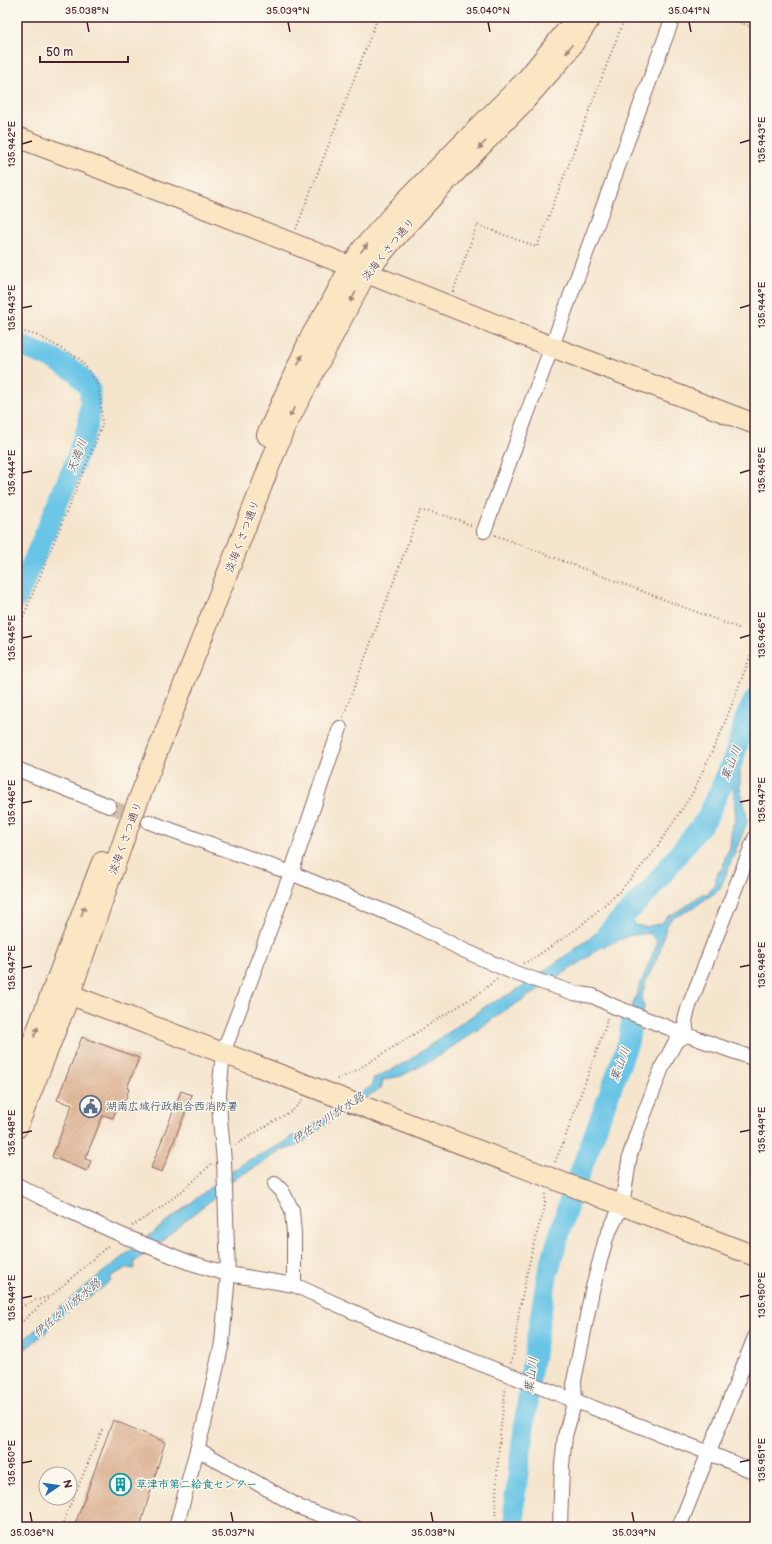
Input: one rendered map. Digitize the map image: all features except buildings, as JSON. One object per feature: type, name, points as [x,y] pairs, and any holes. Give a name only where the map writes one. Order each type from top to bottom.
[{"type":"street","name":"淡海くさつ通り","points":[[17,1082],[61,991],[131,819],[284,429],[358,270],[363,248],[404,202],[526,80],[578,17]]},
{"type":"street","name":"淡海くさつ通り","points":[[358,270],[393,240],[425,204],[522,104],[562,59],[591,17]]},
{"type":"street","points":[[484,531],[673,17]]},
{"type":"street","points":[[17,137],[202,207],[552,347],[755,424]]},
{"type":"street","points":[[176,1527],[216,1376],[222,1343],[228,1274],[227,1217],[219,1093],[223,1053],[291,872],[340,728]]},
{"type":"street","points":[[17,769],[109,806]]},
{"type":"street","points":[[150,822],[291,872],[410,922],[461,949],[508,971],[569,991],[593,996],[611,1005],[687,1035],[755,1059]]},
{"type":"street","points":[[687,1035],[685,1020],[689,1006],[755,838]]},
{"type":"street","points":[[61,991],[755,1256]]},
{"type":"street","name":"淡海くさつ通り","points":[[17,1128],[61,991]]},
{"type":"street","points":[[560,1527],[562,1465],[565,1436],[573,1400],[574,1381],[592,1291],[606,1238],[622,1205],[630,1155],[663,1065],[676,1041],[687,1035]]},
{"type":"street","points":[[275,1184],[282,1191],[292,1210],[294,1234],[294,1285]]},
{"type":"street","points":[[17,1185],[56,1205],[173,1256],[228,1274],[294,1285],[389,1328],[755,1472]]},
{"type":"street","points":[[679,1527],[755,1337]]},
{"type":"street","points":[[197,1449],[301,1508],[355,1527]]},
{"type":"path","points":[[17,32],[23,17]]},
{"type":"path","points":[[291,242],[378,17]]},
{"type":"path","points":[[448,306],[477,225],[537,247],[625,17]]},
{"type":"path","points":[[725,17],[755,28]]},
{"type":"path","points":[[17,330],[39,336],[80,359],[97,383],[101,403],[102,426],[17,632]]},
{"type":"path","points":[[340,728],[420,511],[430,511],[452,518],[741,629]]},
{"type":"path","points":[[17,1326],[108,1247],[224,1157],[230,1147],[240,1143],[478,994],[508,971],[531,960],[578,928],[619,892],[653,853],[692,794],[722,730],[755,644]]},
{"type":"path","points":[[495,1527],[496,1480],[502,1416],[514,1351],[519,1311],[533,1246],[544,1210],[548,1177],[564,1141],[606,1025],[611,1005]]},
{"type":"path","points":[[17,1309],[34,1301],[51,1296]]},
{"type":"path","points":[[62,1527],[103,1428]]},
{"type":"water","name":"伊佐々川放水路","points":[[755,692],[755,707],[748,719],[740,755],[740,789],[746,811],[747,822],[720,889],[693,908],[671,919],[666,927],[659,954],[646,981],[641,999],[644,1005],[642,1022],[631,1039],[629,1049],[626,1041],[626,1031],[632,1006],[656,946],[656,940],[649,933],[628,936],[596,950],[584,960],[504,1011],[431,1061],[401,1076],[383,1080],[381,1088],[342,1112],[297,1146],[277,1152],[263,1163],[234,1179],[218,1195],[189,1217],[160,1243],[134,1262],[134,1269],[127,1268],[111,1276],[111,1280],[103,1287],[52,1322],[45,1333],[17,1356],[17,1346],[82,1289],[216,1183],[247,1161],[284,1143],[292,1136],[300,1135],[373,1085],[373,1079],[405,1063],[486,1006],[514,992],[588,940],[620,912],[633,920],[635,925],[645,927],[660,924],[666,918],[685,907],[702,894],[707,894],[714,886],[718,872],[723,868],[725,857],[730,848],[732,825],[736,821],[732,773],[728,761]]},
{"type":"waterway","name":"天満川","points":[[17,344],[53,359],[76,372],[90,389],[90,408],[87,428],[74,465],[17,599]]},
{"type":"waterway","name":"葉山川","points":[[612,932],[607,933],[650,890],[707,818],[734,758],[745,719],[755,698]]},
{"type":"waterway","name":"葉山川","points":[[515,1527],[514,1505],[531,1373],[547,1276],[568,1205],[628,1043],[632,1018]]},
{"type":"tunnel","points":[[109,806],[149,822]]},
{"type":"place","name":"湖南広域行政組合西消防署","points":[[91,1106]]},
{"type":"place","name":"草津市第二給食センター","points":[[121,1484]]}]
